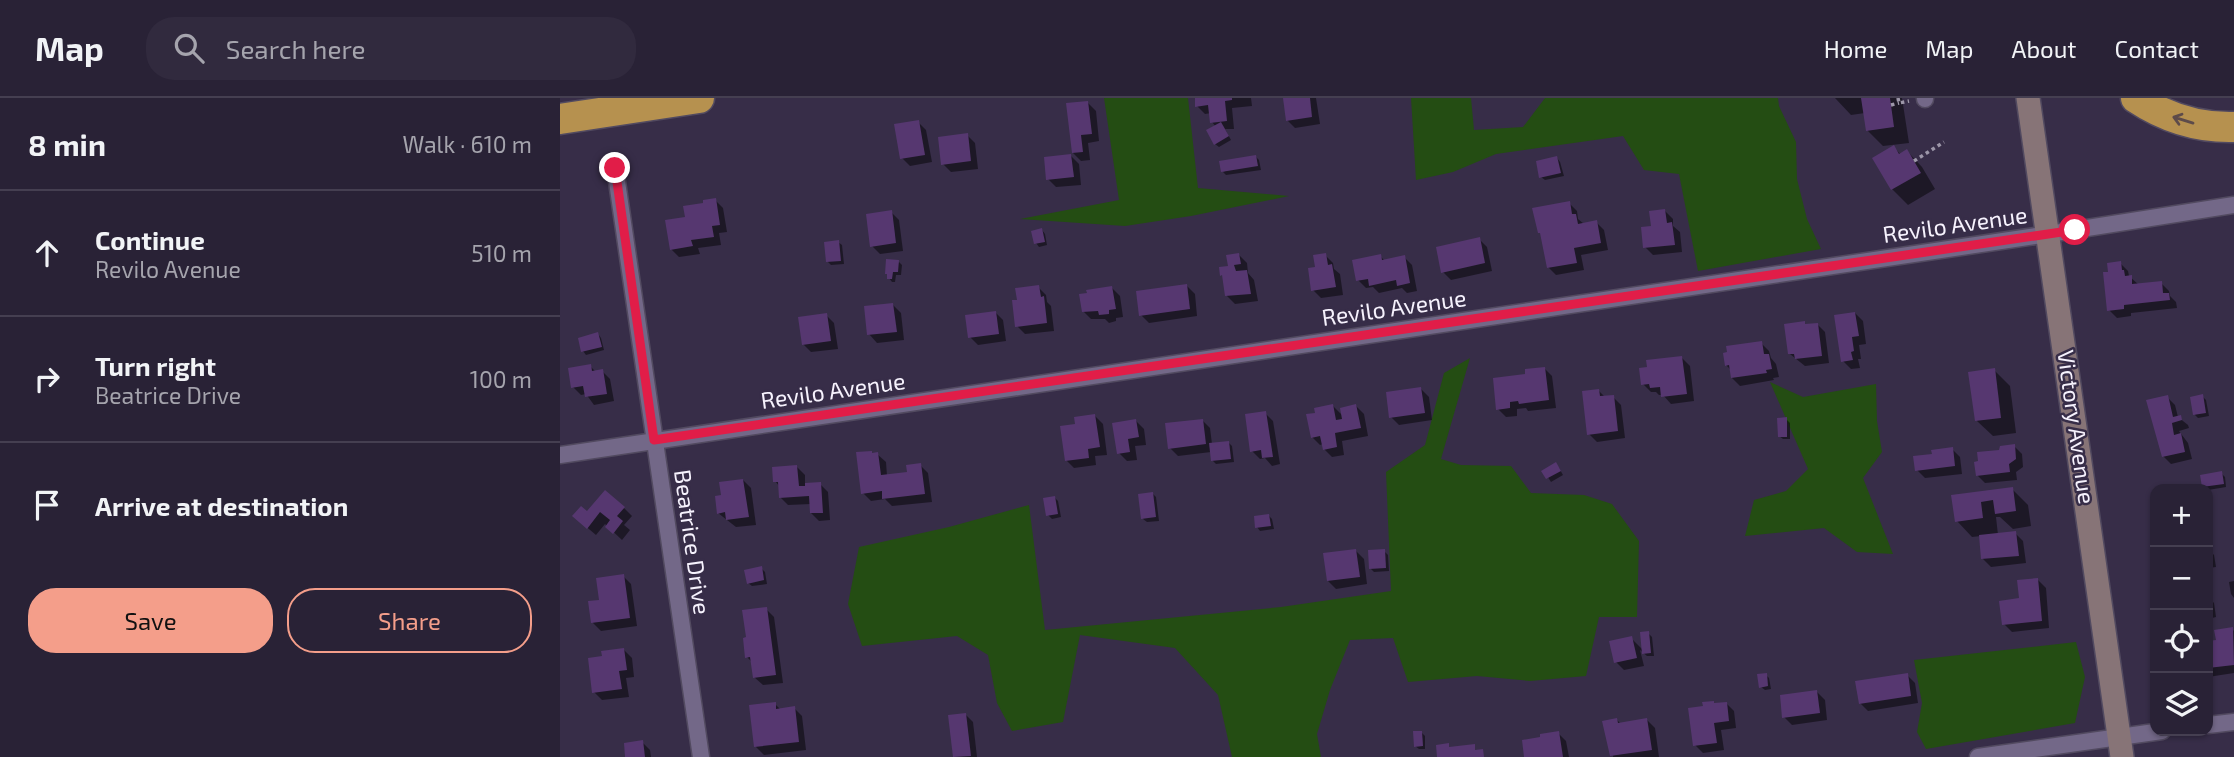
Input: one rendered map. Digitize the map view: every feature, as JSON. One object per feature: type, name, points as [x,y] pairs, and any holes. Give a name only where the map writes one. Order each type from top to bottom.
[{"type":"highway","points":[[560,119],[699,98]]},
{"type":"highway","points":[[2136,98],[2179,120],[2196,125],[2234,127]]},
{"type":"street","name":"Victory Avenue","points":[[2028,98],[2121,746]]},
{"type":"street","name":"Beatrice Drive","points":[[615,168],[701,757]]},
{"type":"street","name":"Revilo Avenue","points":[[560,455],[2234,205]]},
{"type":"street","points":[[2213,724],[2234,722]]},
{"type":"street","points":[[1978,757],[2121,746],[2150,735]]},
{"type":"path","points":[[1891,104],[1899,103]]},
{"type":"path","points":[[1914,161],[1944,142]]},
{"type":"green space","points":[[1104,98],[1188,98],[1198,188],[1289,196],[1125,226],[1020,219],[1119,200]]},
{"type":"green space","points":[[1411,98],[1471,98],[1474,130],[1523,127],[1545,98],[1778,98],[1779,106],[1796,142],[1797,179],[1807,219],[1821,249],[1698,271],[1679,174],[1644,170],[1623,136],[1496,154],[1453,172],[1416,180]]},
{"type":"green space","points":[[1470,358],[1441,459],[1461,465],[1511,466],[1531,493],[1584,495],[1612,504],[1639,541],[1637,617],[1599,617],[1586,676],[1530,681],[1477,676],[1408,682],[1393,638],[1350,640],[1330,690],[1317,734],[1321,757],[1232,757],[1218,695],[1175,648],[1080,635],[1063,722],[1012,731],[997,703],[988,655],[957,636],[862,646],[848,604],[859,547],[949,527],[1029,505],[1045,630],[1281,607],[1391,591],[1386,472],[1425,445],[1444,373]]},
{"type":"green space","points":[[1770,382],[1803,397],[1876,384],[1877,421],[1882,452],[1863,478],[1893,554],[1857,552],[1824,528],[1745,536],[1754,500],[1786,491],[1808,469]]},
{"type":"green space","points":[[2076,642],[2085,677],[2075,723],[1926,749],[1917,732],[1922,703],[1914,660]]},
{"type":"building","points":[[1195,98],[1232,98],[1225,101],[1227,121],[1210,123],[1208,105],[1195,107]]},
{"type":"building","points":[[1283,98],[1310,98],[1312,117],[1286,121]]},
{"type":"building","points":[[1861,98],[1890,98],[1894,127],[1866,131]]},
{"type":"building","points":[[1088,101],[1092,134],[1081,135],[1083,152],[1072,153],[1066,103]]},
{"type":"building","points":[[919,120],[925,155],[900,159],[894,124]]},
{"type":"building","points":[[1221,122],[1229,136],[1214,145],[1206,130]]},
{"type":"building","points":[[968,133],[971,161],[941,165],[938,137]]},
{"type":"building","points":[[1894,145],[1899,154],[1907,149],[1921,173],[1891,190],[1872,158]]},
{"type":"building","points":[[1071,154],[1074,177],[1046,180],[1044,157]]},
{"type":"building","points":[[1256,155],[1258,166],[1221,172],[1219,161]]},
{"type":"building","points":[[1557,156],[1561,173],[1539,178],[1536,161]]},
{"type":"building","points":[[716,198],[720,225],[712,226],[714,237],[691,240],[693,246],[670,250],[665,220],[685,217],[683,206]]},
{"type":"building","points":[[1570,201],[1572,214],[1576,214],[1578,224],[1597,220],[1601,243],[1574,248],[1577,263],[1547,268],[1532,208]]},
{"type":"building","points":[[1665,209],[1667,223],[1672,222],[1675,245],[1643,248],[1641,227],[1651,226],[1649,211]]},
{"type":"building","points":[[892,210],[896,243],[870,247],[866,214]]},
{"type":"building","points":[[1042,228],[1045,242],[1034,244],[1031,231]]},
{"type":"building","points":[[1480,237],[1485,263],[1441,273],[1436,247]]},
{"type":"building","points":[[839,240],[841,261],[826,262],[824,242]]},
{"type":"building","points":[[1239,253],[1241,264],[1234,265],[1236,271],[1247,270],[1251,294],[1225,296],[1219,267],[1228,266],[1226,255]]},
{"type":"building","points":[[1326,253],[1328,265],[1332,264],[1336,287],[1311,291],[1308,268],[1315,267],[1313,255]]},
{"type":"building","points":[[1381,254],[1382,260],[1405,255],[1410,283],[1397,286],[1396,280],[1369,286],[1368,279],[1356,281],[1352,260]]},
{"type":"building","points":[[886,259],[899,260],[898,272],[893,272],[892,279],[887,279],[885,274]]},
{"type":"building","points":[[2121,261],[2125,276],[2132,275],[2132,284],[2162,281],[2163,293],[2169,293],[2170,300],[2124,305],[2124,309],[2107,311],[2103,272],[2108,272],[2107,263]]},
{"type":"building","points":[[1187,284],[1190,309],[1139,316],[1136,291]]},
{"type":"building","points":[[1039,285],[1041,297],[1044,296],[1047,323],[1015,327],[1012,300],[1017,300],[1015,288]]},
{"type":"building","points":[[1112,286],[1116,309],[1109,310],[1109,314],[1099,315],[1098,311],[1082,312],[1079,294],[1087,293],[1086,290]]},
{"type":"building","points":[[893,303],[897,332],[867,335],[864,306]]},
{"type":"building","points":[[996,311],[999,334],[968,338],[965,315]]},
{"type":"building","points":[[1855,312],[1859,336],[1852,337],[1853,360],[1841,362],[1834,315]]},
{"type":"building","points":[[827,313],[831,341],[802,345],[798,317]]},
{"type":"building","points":[[1805,321],[1805,324],[1818,323],[1822,356],[1795,359],[1794,354],[1788,354],[1784,324]]},
{"type":"building","points":[[598,332],[602,347],[581,352],[578,338]]},
{"type":"building","points":[[1762,341],[1764,354],[1769,354],[1772,369],[1766,370],[1767,373],[1731,378],[1729,365],[1725,366],[1723,353],[1727,352],[1726,346]]},
{"type":"building","points":[[1682,356],[1687,394],[1661,397],[1660,387],[1641,385],[1639,368],[1647,367],[1646,360]]},
{"type":"building","points":[[591,364],[592,371],[603,369],[607,394],[585,397],[583,386],[571,388],[568,368]]},
{"type":"building","points":[[1545,367],[1549,400],[1519,404],[1518,401],[1510,402],[1510,408],[1496,410],[1493,378],[1525,374],[1525,369]]},
{"type":"building","points":[[1995,368],[2001,418],[1975,421],[1968,372]]},
{"type":"building","points":[[1421,387],[1425,413],[1389,418],[1386,392]]},
{"type":"building","points":[[1599,389],[1600,396],[1614,395],[1618,431],[1587,435],[1582,391]]},
{"type":"building","points":[[2203,394],[2206,413],[2193,415],[2190,397]]},
{"type":"building","points":[[2168,395],[2173,417],[2181,415],[2182,420],[2172,423],[2174,435],[2181,433],[2185,452],[2162,457],[2146,400]]},
{"type":"building","points":[[1333,404],[1336,420],[1342,419],[1340,408],[1356,404],[1361,428],[1335,433],[1337,447],[1323,450],[1320,436],[1311,438],[1306,414],[1315,413],[1314,408]]},
{"type":"building","points":[[1266,411],[1273,457],[1262,458],[1261,450],[1250,452],[1245,414]]},
{"type":"building","points":[[1095,414],[1100,447],[1088,449],[1089,458],[1065,461],[1060,426],[1075,424],[1074,417]]},
{"type":"building","points":[[1787,417],[1787,437],[1778,437],[1777,418]]},
{"type":"building","points":[[1136,419],[1139,437],[1128,439],[1130,452],[1117,454],[1112,423]]},
{"type":"building","points":[[1203,419],[1206,444],[1168,449],[1165,423]]},
{"type":"building","points":[[1229,441],[1231,459],[1211,461],[1209,443]]},
{"type":"building","points":[[2015,444],[2016,459],[2009,464],[2010,472],[1976,476],[1974,462],[1978,461],[1977,452],[1999,450],[2000,446]]},
{"type":"building","points":[[1953,447],[1955,466],[1915,471],[1913,456],[1932,454],[1931,450]]},
{"type":"building","points":[[856,452],[878,452],[881,475],[907,472],[906,465],[921,463],[925,494],[882,499],[882,491],[861,494]]},
{"type":"building","points":[[1556,462],[1561,471],[1546,479],[1541,471]]},
{"type":"building","points":[[797,465],[799,486],[821,482],[823,513],[810,513],[809,496],[779,498],[778,482],[773,482],[772,467]]},
{"type":"building","points":[[2222,471],[2224,484],[2202,484],[2200,475]]},
{"type":"building","points":[[743,479],[749,517],[726,520],[725,512],[717,514],[715,496],[721,495],[719,482]]},
{"type":"building","points":[[2013,487],[2016,511],[1995,514],[1993,500],[1981,502],[1983,518],[1955,522],[1951,495]]},
{"type":"building","points":[[605,490],[625,507],[617,516],[623,521],[613,534],[605,527],[610,520],[600,512],[587,529],[572,516],[581,506],[587,511]]},
{"type":"building","points":[[1153,492],[1156,517],[1141,519],[1138,494]]},
{"type":"building","points":[[1055,496],[1058,514],[1046,516],[1043,498]]},
{"type":"building","points":[[1269,514],[1271,526],[1255,528],[1254,516]]},
{"type":"building","points":[[2016,531],[2019,556],[1981,559],[1979,535]]},
{"type":"building","points":[[1356,549],[1360,577],[1327,581],[1323,553]]},
{"type":"building","points":[[1385,549],[1386,568],[1369,569],[1368,550]]},
{"type":"building","points":[[762,566],[764,580],[747,584],[744,570]]},
{"type":"building","points":[[624,574],[630,618],[591,623],[588,601],[599,600],[596,578]]},
{"type":"building","points":[[2038,578],[2042,621],[2002,625],[1999,601],[2019,598],[2017,580]]},
{"type":"building","points":[[767,607],[776,675],[753,678],[750,657],[745,658],[743,638],[746,637],[742,610]]},
{"type":"building","points":[[2233,627],[2234,665],[2213,667],[2213,640],[2216,640],[2214,630]]},
{"type":"building","points":[[1649,631],[1651,653],[1642,654],[1640,632]]},
{"type":"building","points":[[1632,636],[1637,658],[1614,663],[1609,641]]},
{"type":"building","points":[[624,648],[627,670],[619,671],[622,689],[592,693],[588,658],[602,656],[601,651]]},
{"type":"building","points":[[1767,673],[1768,686],[1759,688],[1757,674]]},
{"type":"building","points":[[1908,673],[1911,696],[1859,704],[1855,681]]},
{"type":"building","points":[[1817,690],[1820,713],[1782,718],[1780,695]]},
{"type":"building","points":[[776,702],[776,709],[795,706],[799,742],[754,747],[749,705]]},
{"type":"building","points":[[1702,702],[1727,702],[1729,721],[1714,723],[1717,743],[1693,746],[1688,708],[1703,706]]},
{"type":"building","points":[[966,713],[971,756],[953,757],[948,715]]},
{"type":"building","points":[[1617,718],[1618,723],[1647,718],[1652,750],[1610,756],[1602,721]]},
{"type":"building","points":[[1413,731],[1422,731],[1423,746],[1414,747]]},
{"type":"building","points":[[1559,731],[1563,757],[1524,757],[1522,740]]},
{"type":"building","points":[[643,740],[645,757],[625,757],[624,743]]},
{"type":"building","points":[[1449,743],[1449,747],[1475,744],[1475,750],[1483,749],[1484,757],[1437,757],[1436,745]]},
{"type":"route","points":[[615,168],[654,440],[2075,230]]}]
